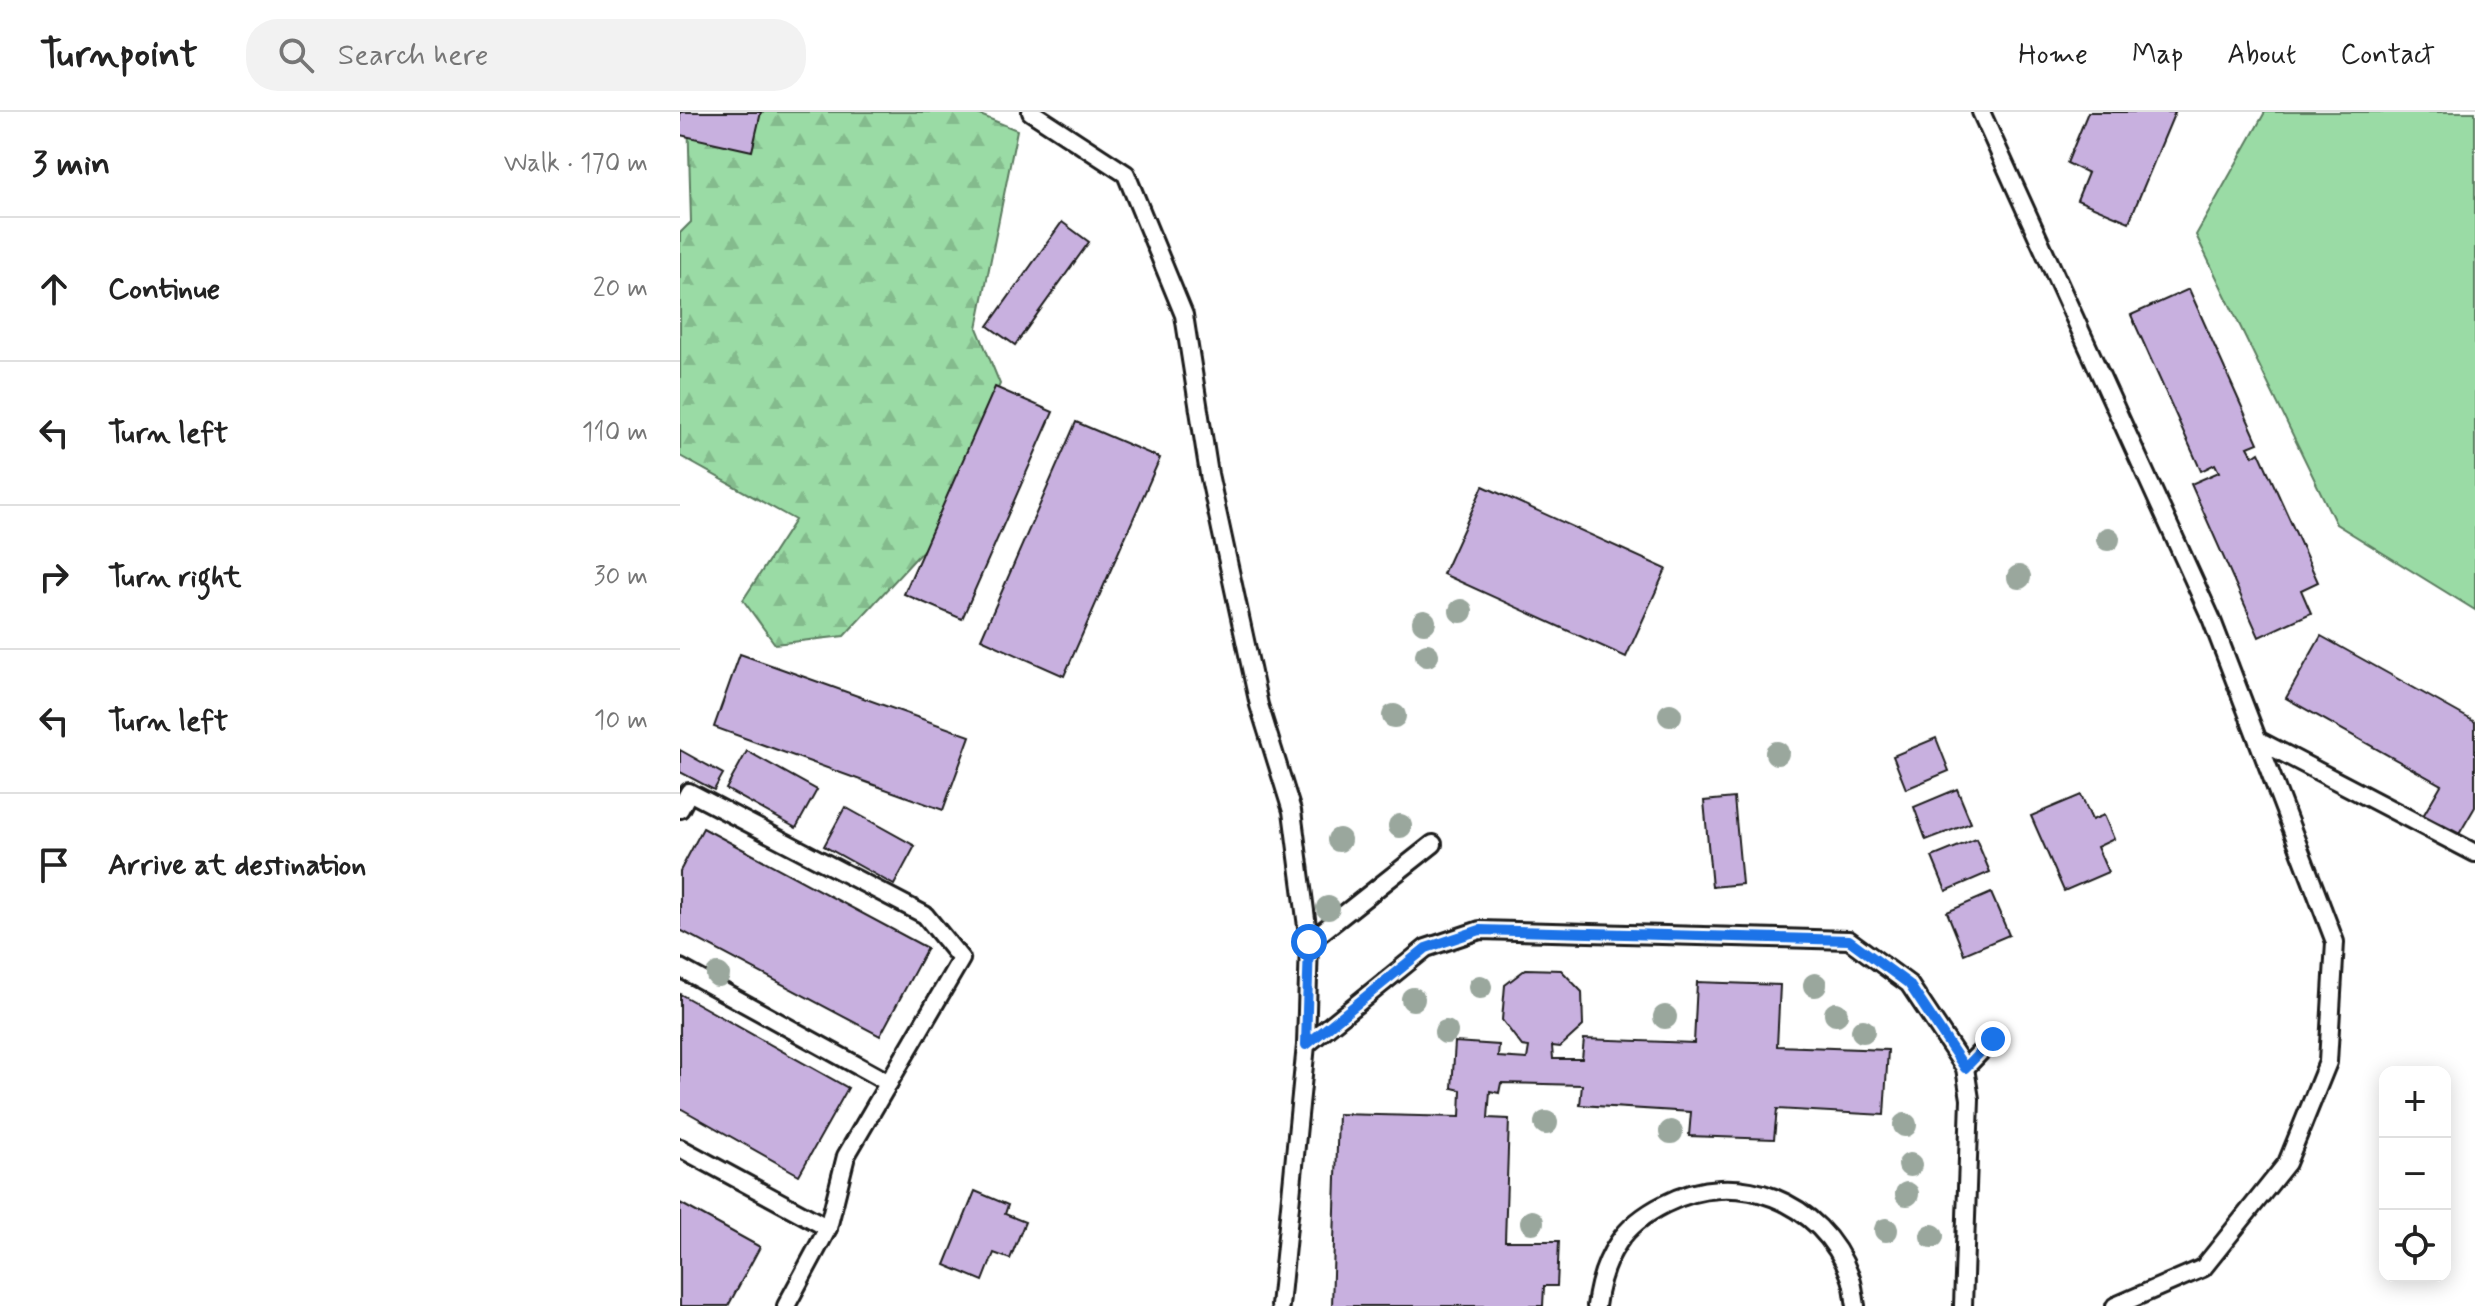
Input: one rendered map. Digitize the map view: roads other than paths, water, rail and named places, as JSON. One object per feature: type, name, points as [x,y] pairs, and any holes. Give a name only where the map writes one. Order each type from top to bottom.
[{"type":"lane","points":[[1031,112],[1126,174],[1184,315],[1209,474],[1256,690],[1292,811],[1309,942],[1306,1045],[1280,1306]]},
{"type":"lane","points":[[1981,112],[2211,618],[2335,942],[2328,1062],[2287,1163],[2203,1268],[2115,1306]]},
{"type":"lane","points":[[2258,740],[2475,853]]},
{"type":"lane","points":[[680,809],[689,792],[925,915],[961,959],[846,1156],[828,1228],[788,1306]]},
{"type":"lane","points":[[1309,942],[1433,844]]},
{"type":"lane","points":[[1306,1045],[1426,948],[1480,930],[1849,940],[1909,984],[1965,1068],[1970,1099],[1963,1306]]},
{"type":"lane","points":[[680,968],[889,1083]]},
{"type":"lane","points":[[1965,1068],[1993,1039]]},
{"type":"lane","points":[[680,1148],[828,1228]]},
{"type":"lane","points":[[1596,1306],[1600,1279],[1619,1242],[1648,1212],[1685,1193],[1726,1187],[1766,1193],[1803,1211],[1832,1240],[1851,1277],[1856,1306]]}]
